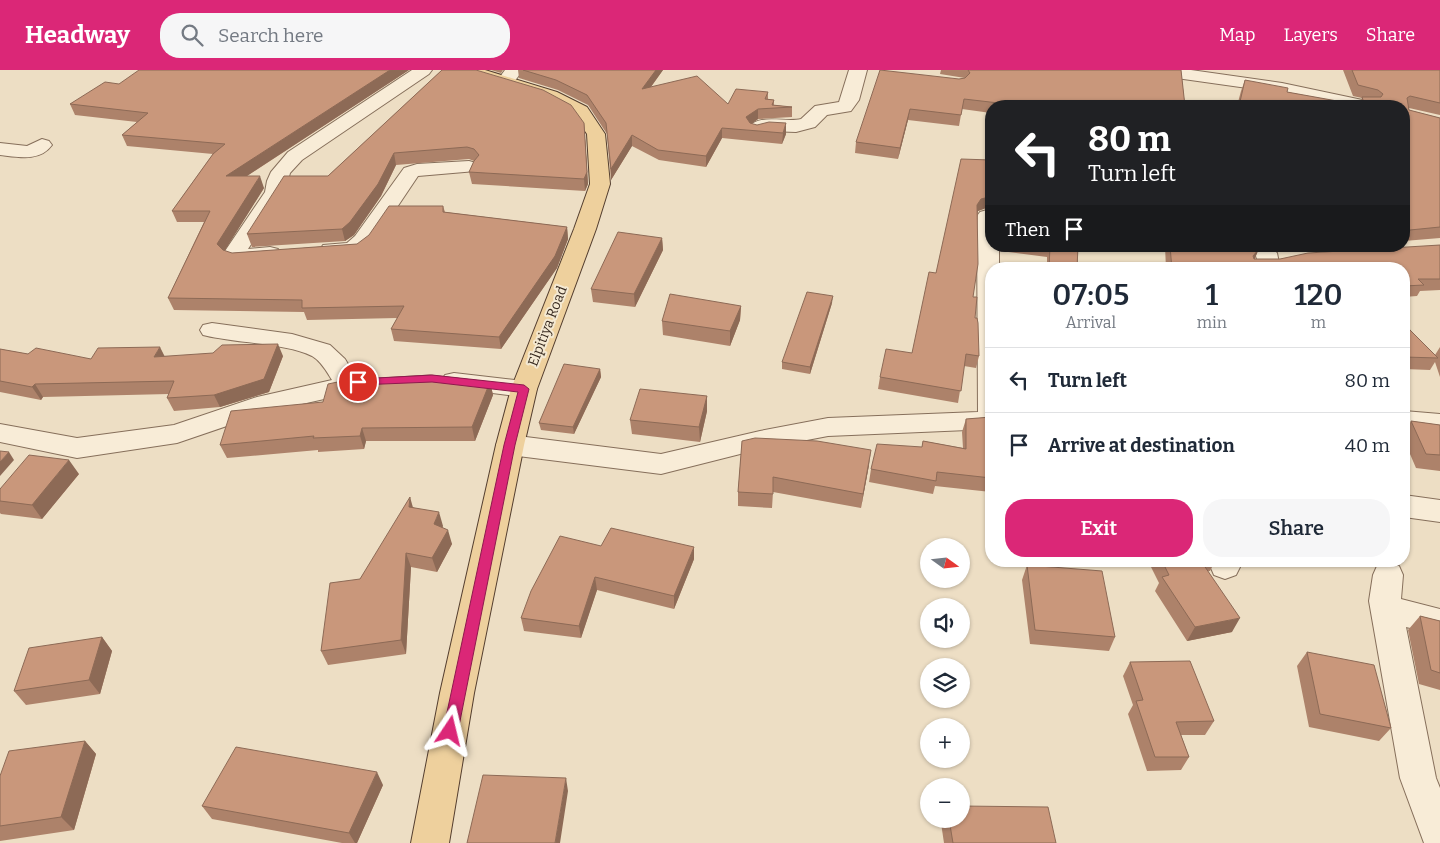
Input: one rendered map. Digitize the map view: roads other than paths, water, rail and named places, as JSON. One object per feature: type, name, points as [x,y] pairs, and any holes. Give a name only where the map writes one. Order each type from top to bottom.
[{"type":"main road","name":"Elpitiya Road","points":[[430,843],[457,693],[510,445],[524,389],[550,316],[585,229],[600,184],[596,134],[581,112],[509,76],[467,70]]},
{"type":"street","points":[[285,253],[237,256],[234,254],[275,192],[275,182],[281,170],[295,156],[423,70]]},
{"type":"street","points":[[1155,70],[1277,88],[1337,100]]},
{"type":"street","points":[[1277,88],[1282,70]]},
{"type":"street","points":[[757,128],[766,125],[796,126],[808,122],[822,110],[846,107],[850,100],[858,71],[876,73]]},
{"type":"street","points":[[0,149],[30,152],[42,145]]},
{"type":"street","points":[[314,251],[352,249],[363,241],[411,172],[417,170],[469,168]]},
{"type":"street","points":[[212,330],[292,342],[321,351],[336,365],[347,385]]},
{"type":"street","points":[[432,378],[524,389]]},
{"type":"street","points":[[0,433],[77,448],[177,434],[266,403],[358,382],[386,381]]},
{"type":"street","points":[[510,445],[661,464],[760,440],[828,427],[972,422],[985,419]]},
{"type":"street","points":[[1410,420],[1440,423]]},
{"type":"street","points":[[1410,507],[1440,511]]},
{"type":"street","points":[[1388,575],[1385,601],[1418,778],[1440,836]]},
{"type":"street","points":[[1387,609],[1440,622]]}]
